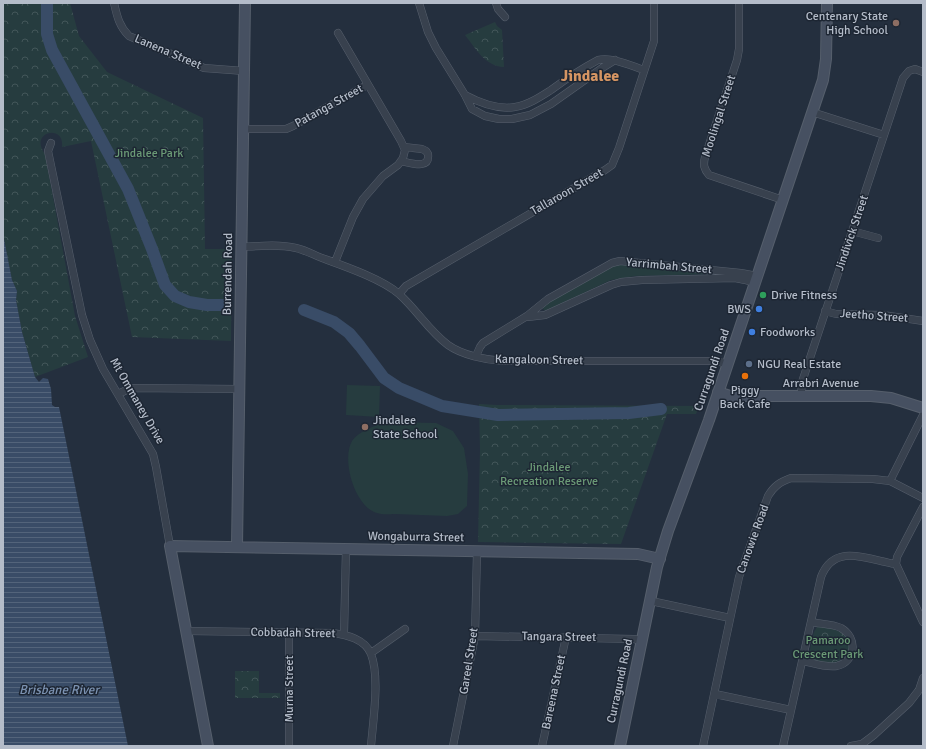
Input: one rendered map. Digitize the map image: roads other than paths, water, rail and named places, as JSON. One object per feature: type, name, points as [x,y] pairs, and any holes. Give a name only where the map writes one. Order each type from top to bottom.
[{"type":"street","name":"Lanena Street","points":[[114,3],[119,23],[129,36],[204,68],[244,71]]},
{"type":"street","name":"Burrendah Road","points":[[237,546],[245,3]]},
{"type":"street","points":[[419,3],[428,32],[436,48],[472,109],[485,116],[499,119],[512,119],[530,115],[551,104],[615,60]]},
{"type":"street","points":[[496,3],[498,9],[505,17]]},
{"type":"street","name":"Tallaroon Street","points":[[399,294],[406,286],[612,165],[654,41],[654,3]]},
{"type":"street","name":"Moolingal Street","points":[[739,3],[739,49],[737,60],[705,157],[705,170],[709,175],[783,200]]},
{"type":"street","name":"Curragundi Road","points":[[620,746],[660,558],[668,531],[718,392],[823,80],[826,66],[827,3]]},
{"type":"street","points":[[334,262],[353,217],[363,199],[383,176],[401,161],[405,154],[404,147],[338,33]]},
{"type":"street","points":[[465,95],[488,105],[500,108],[515,108],[538,98],[598,60],[615,60],[644,70]]},
{"type":"street","name":"Jindivick Street","points":[[802,396],[804,375],[904,78],[909,71],[915,69],[923,72]]},
{"type":"street","name":"Patanga Street","points":[[243,129],[286,129],[367,84]]},
{"type":"street","points":[[812,112],[884,135]]},
{"type":"street","name":"Mt Ommaney Drive","points":[[51,143],[48,151],[84,320],[90,340],[98,358],[152,454],[156,467],[208,746]]},
{"type":"street","points":[[401,161],[421,165],[428,159],[428,154],[424,150],[404,147]]},
{"type":"street","points":[[852,231],[878,238]]},
{"type":"street","name":"Kangaloon Street","points":[[241,247],[296,248],[334,262],[388,286],[399,294],[448,345],[476,356],[503,362],[716,361],[727,364]]},
{"type":"street","name":"Yarrimbah Street","points":[[476,356],[483,343],[524,318],[548,299],[605,266],[616,262],[707,269],[756,280]]},
{"type":"street","name":"Yarrimbah Street","points":[[524,318],[545,315],[611,285],[626,281],[735,278],[756,280]]},
{"type":"street","name":"Jeetho Street","points":[[825,311],[836,314],[883,315],[923,319]]},
{"type":"street","points":[[118,394],[131,388],[239,389]]},
{"type":"street","name":"Arrabri Avenue","points":[[718,392],[730,396],[871,396],[891,398],[923,408]]},
{"type":"street","points":[[890,481],[923,415]]},
{"type":"street","name":"Canowie Road","points":[[703,746],[739,577],[772,488],[782,481],[795,478],[873,479],[890,481],[923,498]]},
{"type":"street","points":[[923,507],[897,557],[896,564],[923,622]]},
{"type":"street","name":"Wongaburra Street","points":[[170,546],[638,554],[660,558]]},
{"type":"street","points":[[344,634],[346,549]]},
{"type":"street","name":"Gareel Street","points":[[453,746],[475,636],[477,552]]},
{"type":"street","points":[[783,746],[803,661],[810,622],[824,568],[839,557],[860,555],[896,564]]},
{"type":"street","points":[[651,601],[730,618]]},
{"type":"street","points":[[803,661],[834,666],[842,664],[848,660],[852,650],[853,642],[850,636],[840,627],[810,622]]},
{"type":"street","points":[[371,746],[375,682],[371,653],[405,629]]},
{"type":"street","name":"Cobbadah Street","points":[[187,631],[333,632],[350,636],[360,642],[371,653]]},
{"type":"street","name":"Murna Street","points":[[289,632],[289,746]]},
{"type":"street","name":"Tangara Street","points":[[475,636],[634,639],[642,641]]},
{"type":"street","name":"Bareena Street","points":[[542,746],[566,637]]},
{"type":"street","points":[[851,746],[862,744],[909,703],[919,690],[923,678]]},
{"type":"street","points":[[715,694],[791,710]]},
{"type":"water","name":"Brisbane River","points":[[3,234],[12,280],[17,291],[16,300],[22,332],[35,377],[39,382],[43,378],[48,379],[51,389],[52,405],[59,407],[128,746],[3,746]]},
{"type":"waterway","points":[[47,3],[47,34],[52,50],[128,189],[165,285],[175,296],[189,302],[207,305],[225,305]]},
{"type":"waterway","points":[[304,310],[334,322],[349,333],[384,378],[399,388],[442,406],[498,415],[629,413],[661,409]]},
{"type":"place","name":"Centenary State High School","points":[[896,23]]},
{"type":"place","name":"Drive Fitness","points":[[763,295]]},
{"type":"place","name":"BWS","points":[[759,309]]},
{"type":"place","name":"Foodworks","points":[[752,332]]},
{"type":"place","name":"NGU Real Estate","points":[[749,364]]},
{"type":"place","name":"Piggy Back Cafe","points":[[745,376]]},
{"type":"place","name":"Jindalee State School","points":[[365,427]]},
{"type":"district","name":"Jindalee","points":[[590,76]]},
{"type":"park label","name":"Jindalee Park","points":[[149,153]]},
{"type":"park label","name":"Jindalee Recreation Reserve","points":[[549,474]]},
{"type":"park label","name":"Pamaroo Crescent Park","points":[[828,647]]}]
